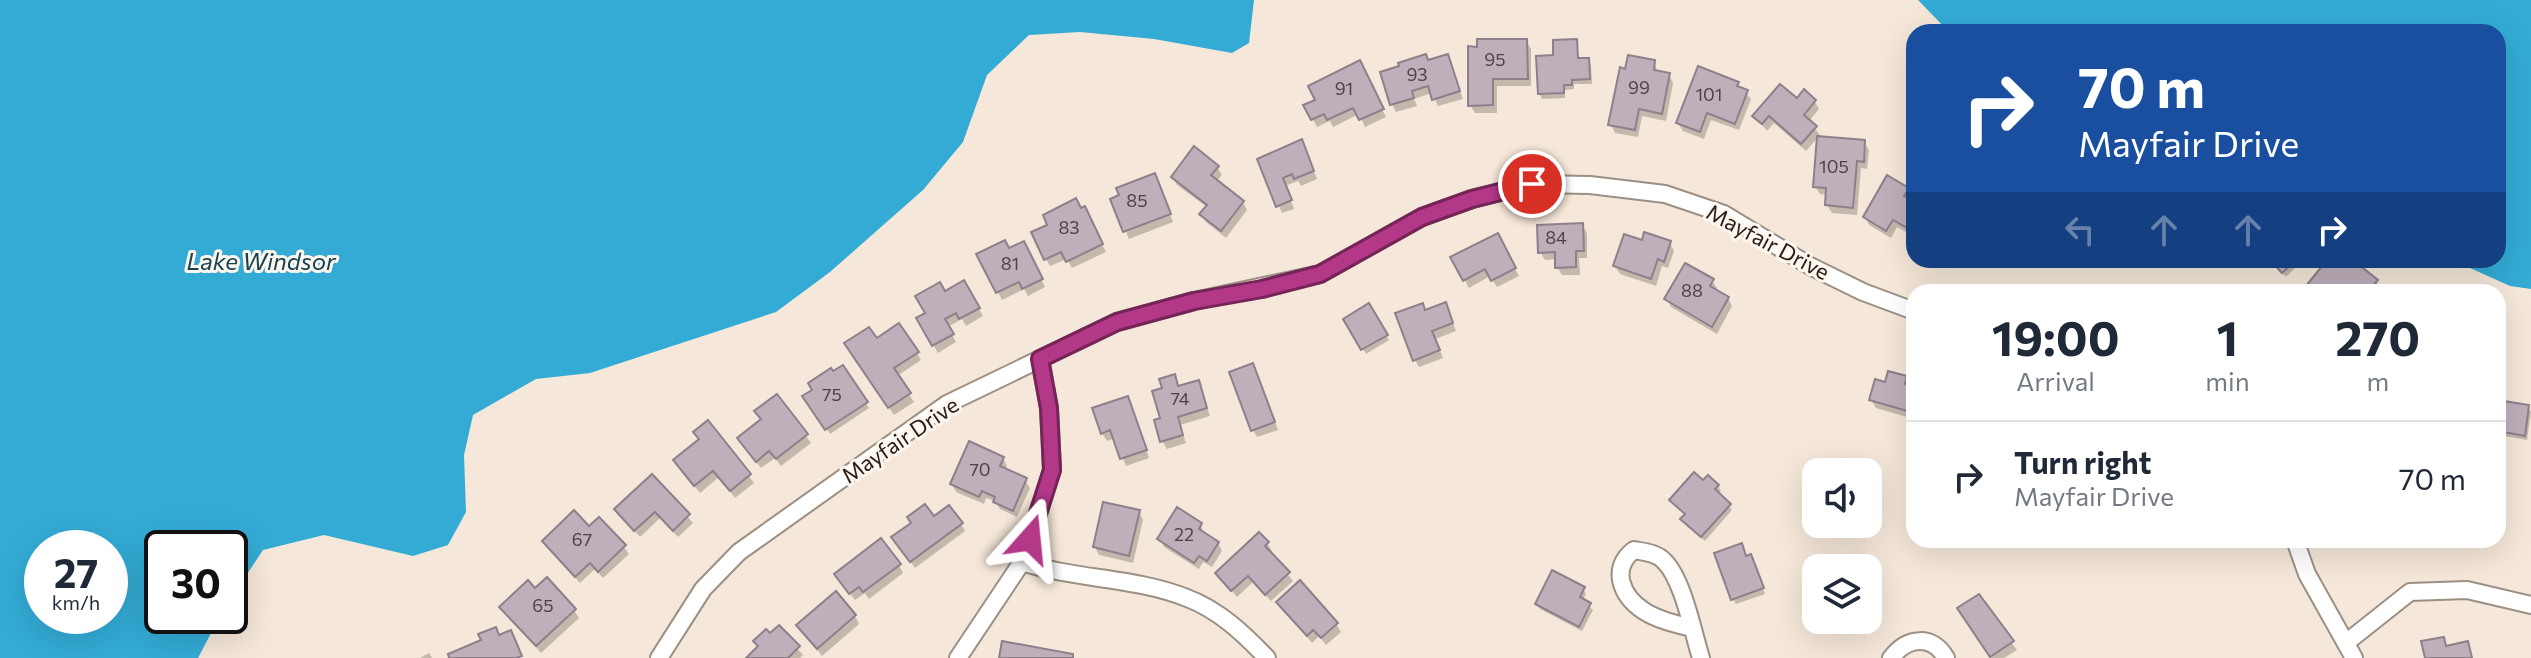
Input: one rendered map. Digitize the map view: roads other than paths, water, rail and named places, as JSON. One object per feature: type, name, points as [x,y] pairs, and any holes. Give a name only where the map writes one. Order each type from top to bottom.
[{"type":"street","name":"Mayfair Drive","points":[[659,658],[703,589],[739,552],[947,404],[1117,322],[1194,301],[1262,289],[1320,274],[1422,217],[1472,199],[1532,184],[1590,185],[1665,194],[1724,214],[1810,266],[1863,292],[1906,308]]},
{"type":"street","points":[[958,658],[1022,562],[1052,470],[1049,408],[1040,359]]},
{"type":"street","points":[[2298,548],[2307,574],[2350,650],[2410,592],[2467,590],[2531,605]]},
{"type":"street","points":[[1692,628],[1665,621],[1643,610],[1623,584],[1619,567],[1624,557],[1634,550],[1651,553],[1665,561],[1677,583],[1692,628],[1701,658]]},
{"type":"street","points":[[1022,562],[1052,572],[1135,584],[1188,598],[1236,626],[1267,658]]},
{"type":"street","points":[[1891,658],[1899,647],[1915,640],[1934,643],[1946,658]]},
{"type":"water","name":"Lake Windsor","points":[[0,0],[1254,0],[1249,43],[1232,53],[1154,39],[1080,32],[1029,35],[987,75],[963,142],[923,190],[830,272],[776,312],[590,373],[536,379],[473,415],[464,455],[466,512],[448,545],[413,556],[324,535],[263,550],[248,573],[248,530],[144,530],[144,634],[211,634],[198,658],[0,658]]},
{"type":"water","points":[[1918,0],[2531,0],[2531,289],[2510,286],[2470,268],[2506,268],[2506,24],[1941,24]]}]
